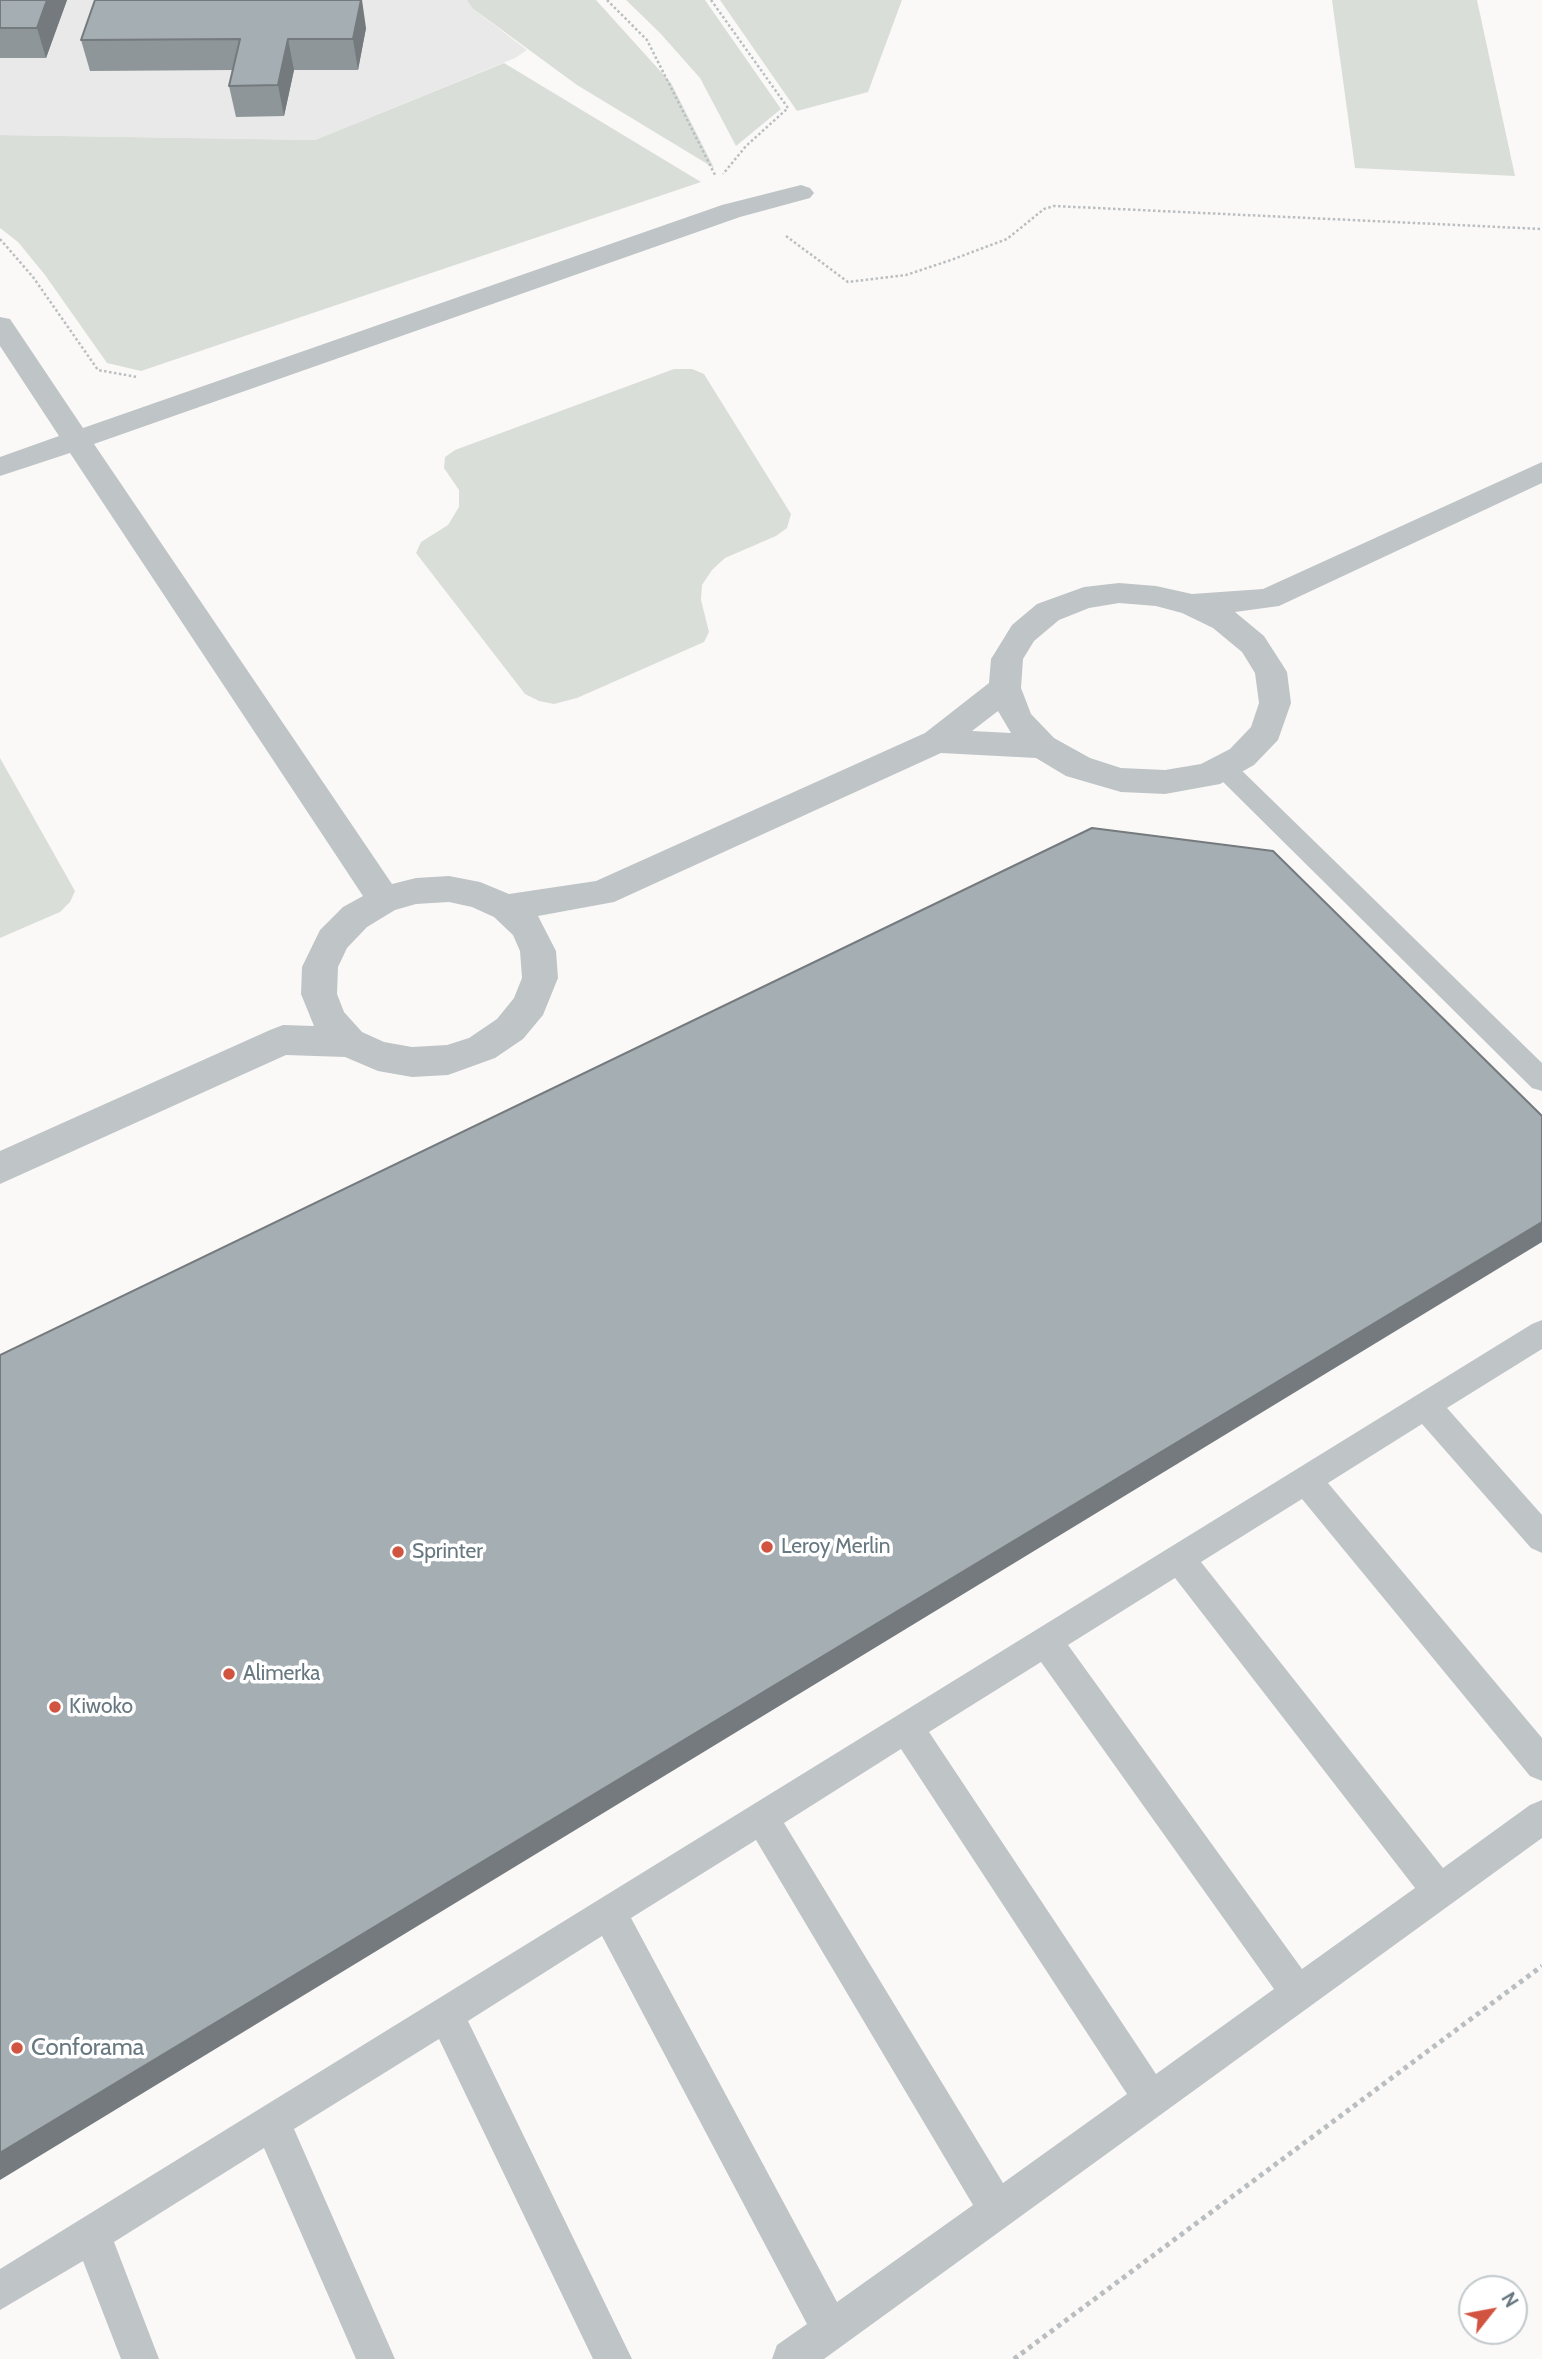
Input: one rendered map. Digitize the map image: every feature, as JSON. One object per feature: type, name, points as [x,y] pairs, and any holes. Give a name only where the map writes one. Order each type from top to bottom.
[{"type":"street","points":[[0,467],[750,205],[801,193]]},
{"type":"street","points":[[0,325],[384,900]]},
{"type":"street","points":[[1192,605],[1268,599],[1542,471]]},
{"type":"street","points":[[1119,593],[1156,596],[1192,605],[1224,620],[1253,644],[1270,672],[1275,703],[1266,732],[1242,757],[1208,775],[1165,782],[1121,780],[1078,767],[1042,746],[1017,719],[1005,688],[1007,659],[1023,632],[1048,612],[1084,598],[1119,593]]},
{"type":"street","points":[[1253,644],[1268,599]]},
{"type":"street","points":[[506,908],[602,893],[937,741],[1005,688]]},
{"type":"street","points":[[937,741],[1042,746]]},
{"type":"street","points":[[449,889],[480,895],[506,908],[527,927],[538,951],[540,978],[530,1005],[510,1029],[482,1048],[448,1060],[412,1062],[378,1056],[349,1042],[329,1020],[319,994],[320,967],[332,940],[355,917],[384,900],[416,891],[449,889]]},
{"type":"street","points":[[538,951],[602,893]]},
{"type":"street","points":[[283,1040],[319,994]]},
{"type":"street","points":[[0,1168],[283,1040],[349,1042]]},
{"type":"lane","points":[[1223,767],[1542,1080]]},
{"type":"lane","points":[[0,2291],[1542,1334]]},
{"type":"lane","points":[[1426,1406],[1542,1538]]},
{"type":"lane","points":[[1306,1480],[1542,1764]]},
{"type":"lane","points":[[1179,1559],[1439,1891]]},
{"type":"lane","points":[[1046,1642],[1298,1993]]},
{"type":"lane","points":[[906,1728],[1151,2099]]},
{"type":"lane","points":[[790,2359],[1542,1817]]},
{"type":"lane","points":[[762,1819],[997,2209]]},
{"type":"lane","points":[[609,1913],[831,2330]]},
{"type":"lane","points":[[446,2015],[613,2359]]},
{"type":"lane","points":[[272,2123],[376,2359]]},
{"type":"lane","points":[[92,2235],[139,2359]]},
{"type":"path","points":[[607,0],[647,40],[717,179]]},
{"type":"path","points":[[710,183],[788,108],[711,0]]},
{"type":"path","points":[[750,205],[804,253],[848,282],[905,275],[951,260],[1007,239],[1044,209],[1054,206],[1542,229]]},
{"type":"path","points":[[0,239],[33,277],[98,370],[140,377]]},
{"type":"path","points":[[1014,2359],[1542,1966]]},
{"type":"shaded area","points":[[0,0],[467,0],[472,8],[527,50],[515,58],[315,140],[0,135]]},
{"type":"shaded area","points":[[467,0],[596,0],[671,83],[714,168],[577,85],[472,8]]},
{"type":"shaded area","points":[[626,0],[705,0],[781,109],[736,146],[700,78]]},
{"type":"shaded area","points":[[720,0],[902,0],[868,92],[797,111]]},
{"type":"shaded area","points":[[1332,0],[1477,0],[1515,176],[1355,168]]},
{"type":"shaded area","points":[[504,63],[701,182],[141,371],[107,363],[45,275],[18,242],[0,228],[0,135],[315,140]]},
{"type":"shaded area","points":[[674,369],[692,369],[704,374],[791,514],[787,528],[776,536],[725,558],[712,570],[702,585],[701,600],[709,632],[704,642],[577,698],[554,704],[539,701],[525,694],[416,553],[421,542],[448,525],[459,507],[459,490],[444,468],[445,457],[455,450]]},
{"type":"shaded area","points":[[0,758],[75,891],[70,902],[60,912],[0,938]]},
{"type":"building","points":[[0,0],[47,0],[37,28],[0,28]]},
{"type":"building","points":[[95,0],[361,0],[353,39],[288,39],[278,85],[229,86],[240,39],[81,40]]},
{"type":"building","points":[[1092,828],[1273,851],[1542,1116],[1542,1222],[0,2153],[0,1355]]},
{"type":"place","name":"Leroy Merlin","points":[[767,1547]]},
{"type":"place","name":"Sprinter","points":[[398,1552]]},
{"type":"place","name":"Alimerka","points":[[229,1674]]},
{"type":"place","name":"Kiwoko","points":[[55,1707]]},
{"type":"place","name":"Conforama","points":[[17,2048]]}]
